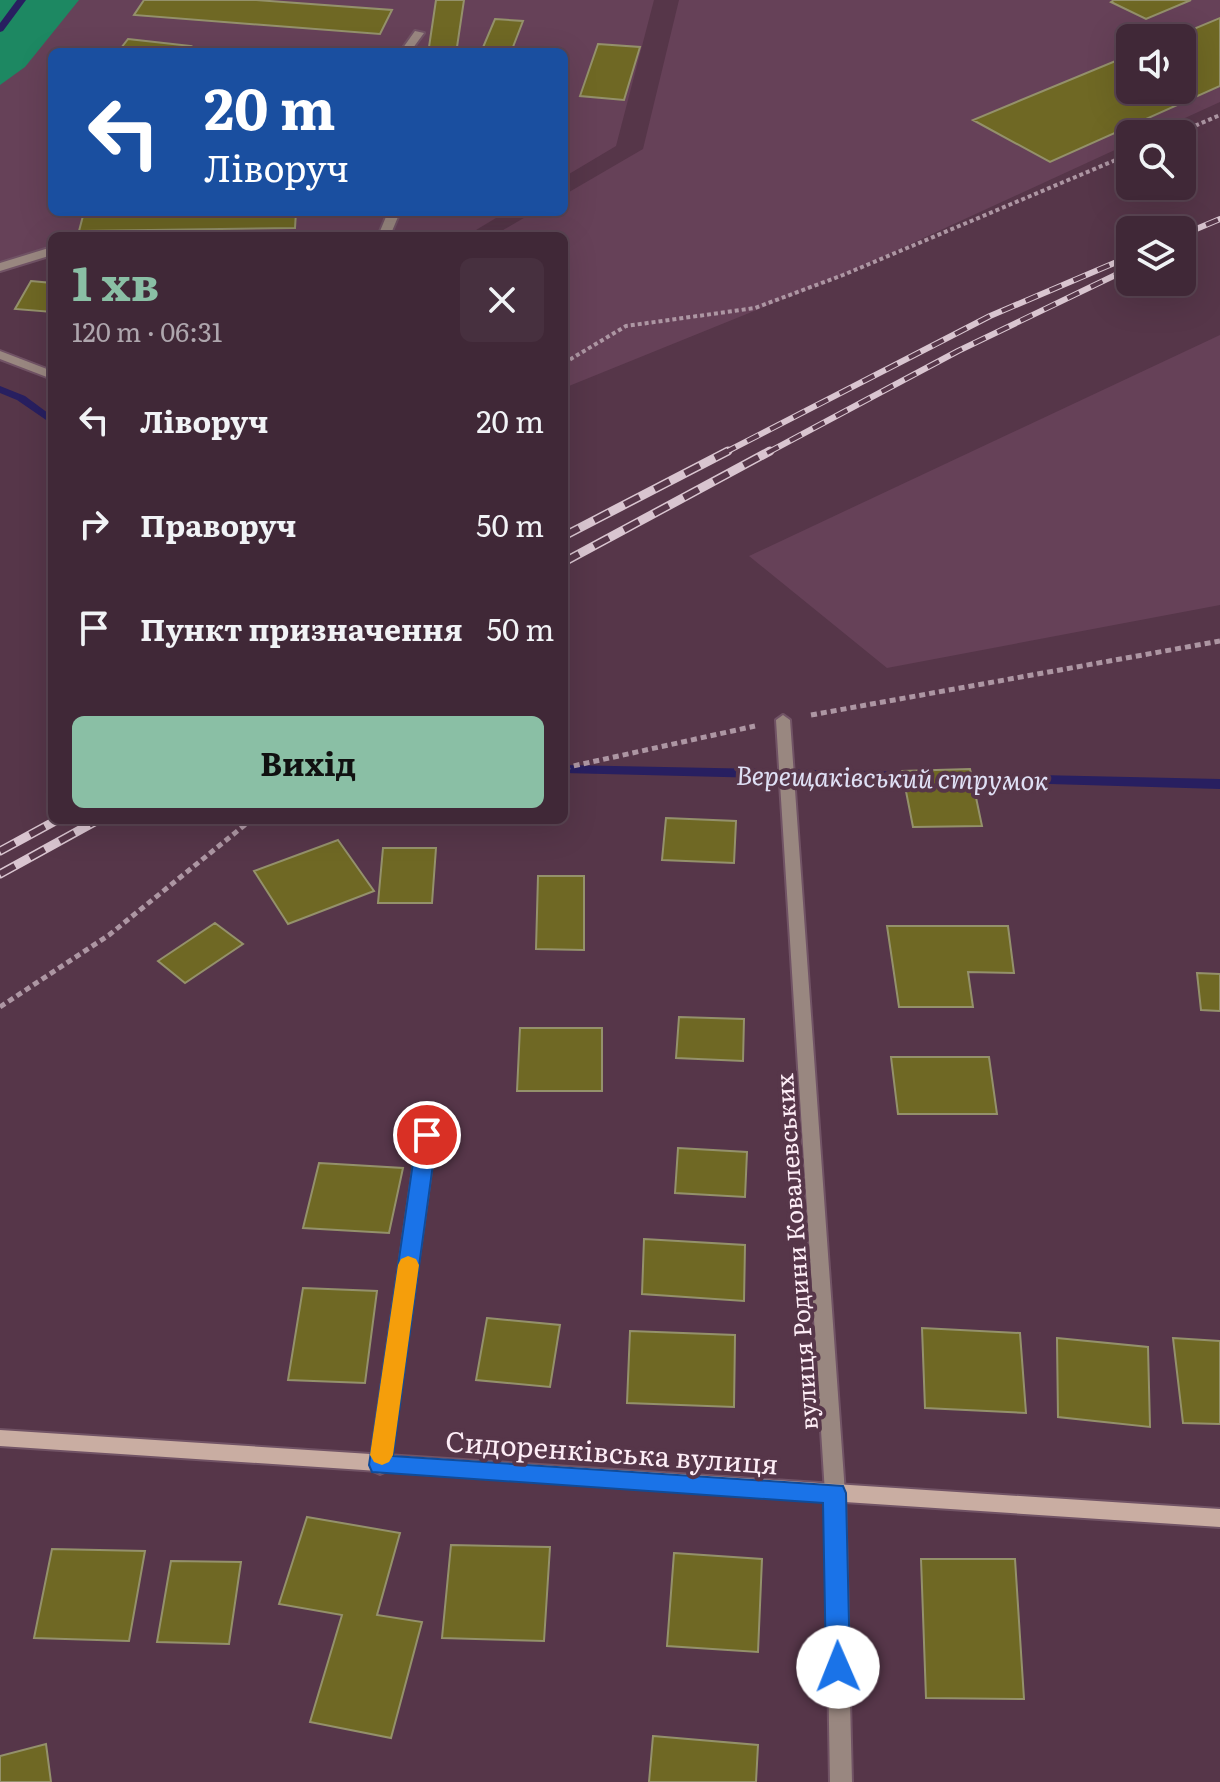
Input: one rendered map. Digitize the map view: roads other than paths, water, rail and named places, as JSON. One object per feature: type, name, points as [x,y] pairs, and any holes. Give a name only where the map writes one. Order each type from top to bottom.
[{"type":"main road","name":"Сидоренківська вулиця","points":[[0,1438],[1220,1518]]},
{"type":"street","points":[[408,48],[419,33]]},
{"type":"street","points":[[0,267],[48,252]]},
{"type":"street","points":[[0,355],[48,373]]},
{"type":"street","name":"вулиця Родини Ковалевських","points":[[783,720],[835,1493],[841,1782]]},
{"type":"street","points":[[380,1465],[427,1135]]},
{"type":"waterway","name":"Верещаківський струмок","points":[[0,29],[22,0]]},
{"type":"waterway","name":"Верещаківський струмок","points":[[0,389],[21,398],[48,418]]},
{"type":"waterway","name":"Верещаківський струмок","points":[[568,769],[920,777]]},
{"type":"waterway","name":"Верещаківський струмок","points":[[952,778],[1220,784]]},
{"type":"railway","points":[[1196,229],[1220,219]]},
{"type":"railway","points":[[724,453],[990,316],[1116,262]]},
{"type":"railway","points":[[767,453],[958,351],[1116,275]]},
{"type":"railway","points":[[568,534],[728,451]]},
{"type":"railway","points":[[568,560],[770,451]]},
{"type":"railway","points":[[0,851],[50,824]]},
{"type":"railway","points":[[0,874],[91,824]]}]
